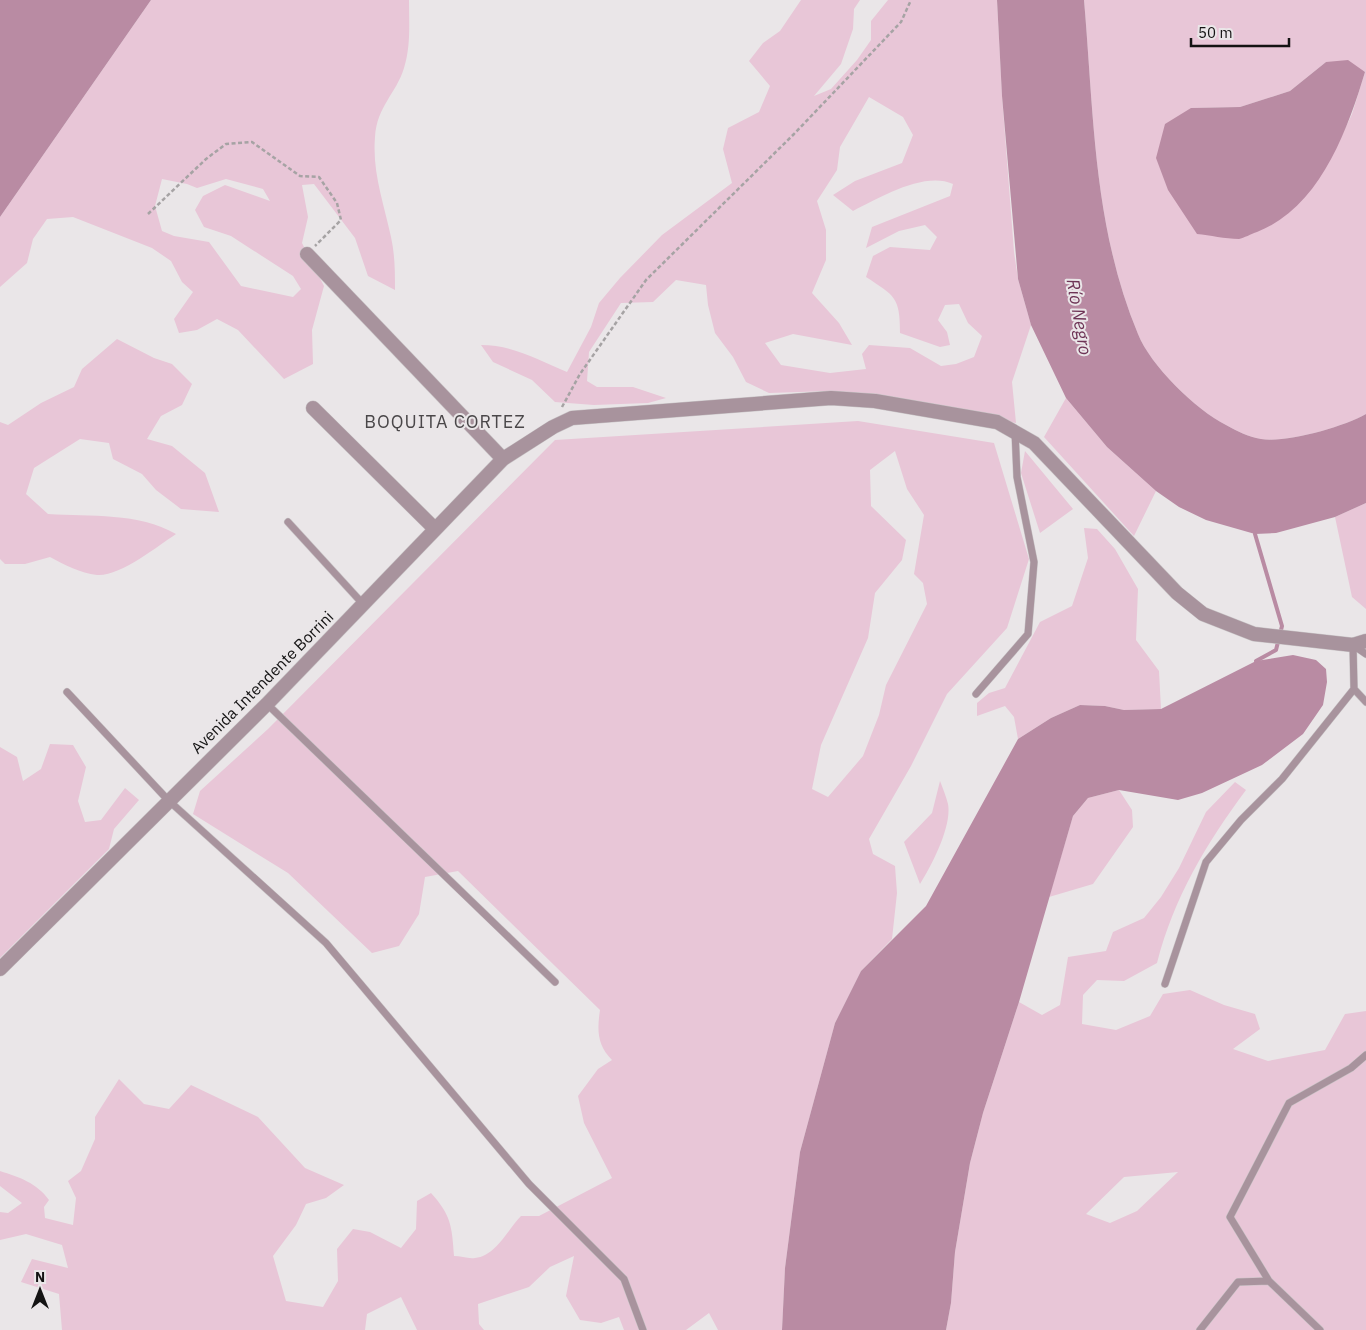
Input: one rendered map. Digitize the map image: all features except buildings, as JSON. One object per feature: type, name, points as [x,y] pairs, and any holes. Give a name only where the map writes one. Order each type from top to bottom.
[{"type":"street","points":[[307,254],[503,459]]},
{"type":"street","name":"Avenida Intendente Borrini","points":[[0,969],[168,800],[267,704],[503,459],[552,427],[572,418],[831,398],[894,404],[997,422],[1034,443],[1177,593],[1203,614],[1254,634],[1295,640],[1360,643]]},
{"type":"street","points":[[313,408],[435,529]]},
{"type":"lane","points":[[976,694],[1028,634],[1034,562],[1017,478],[1015,431]]},
{"type":"lane","points":[[288,522],[363,604]]},
{"type":"lane","points":[[1360,643],[1366,654]]},
{"type":"lane","points":[[1166,984],[1206,862],[1241,820],[1282,779],[1354,689],[1360,643]]},
{"type":"lane","points":[[1354,689],[1366,702]]},
{"type":"lane","points":[[67,692],[168,800],[326,943],[529,1184],[624,1279],[643,1330]]},
{"type":"lane","points":[[267,704],[555,982]]},
{"type":"lane","points":[[1320,1330],[1269,1281],[1230,1217],[1288,1103],[1351,1068],[1366,1055]]},
{"type":"lane","points":[[1200,1330],[1238,1282],[1269,1281]]},
{"type":"path","points":[[552,427],[580,374],[646,280],[794,134],[901,22],[911,0]]},
{"type":"path","points":[[148,214],[206,159],[226,144],[252,142],[300,176],[319,177],[337,203],[341,220],[307,254]]},
{"type":"shaded area","points":[[151,0],[409,0],[409,34],[406,60],[401,77],[379,117],[375,137],[375,163],[391,237],[395,270],[395,290],[368,276],[355,238],[314,184],[302,185],[308,217],[302,243],[324,286],[312,330],[313,364],[284,379],[238,330],[217,319],[197,330],[179,333],[174,319],[193,292],[182,282],[171,261],[152,248],[73,217],[47,219],[33,239],[27,263],[0,287],[0,217]],"holes":[[[162,179],[197,188],[226,179],[263,189],[270,201],[225,185],[203,196],[195,210],[204,227],[231,236],[293,276],[301,289],[293,297],[241,286],[209,242],[174,236],[162,231],[155,206]]]},
{"type":"shaded area","points":[[801,0],[860,0],[854,9],[853,29],[841,64],[814,96],[831,89],[857,60],[871,40],[871,21],[888,0],[997,0],[1014,252],[1018,279],[1031,325],[1012,382],[1016,423],[830,391],[769,393],[746,382],[733,357],[715,333],[708,305],[706,285],[676,280],[653,302],[621,303],[589,352],[587,381],[597,387],[633,387],[666,398],[648,403],[594,405],[555,402],[532,380],[493,362],[481,345],[515,350],[567,372],[591,327],[599,303],[620,278],[662,235],[732,183],[723,149],[728,128],[759,112],[770,86],[749,61],[763,43],[780,31]],"holes":[[[869,97],[903,117],[913,135],[902,163],[855,181],[833,195],[853,211],[888,193],[915,183],[941,181],[953,184],[950,196],[872,227],[866,248],[899,231],[925,225],[937,237],[930,250],[890,247],[873,256],[866,277],[884,289],[894,299],[899,312],[900,333],[940,347],[950,345],[947,332],[938,320],[945,305],[959,304],[968,323],[982,336],[974,357],[956,364],[941,366],[910,348],[869,345],[862,354],[866,369],[830,373],[781,365],[765,343],[793,334],[852,345],[839,323],[812,293],[826,260],[826,230],[817,201],[837,170],[840,147]]]},
{"type":"shaded area","points":[[1084,0],[1366,0],[1366,414],[1344,424],[1315,433],[1285,439],[1256,438],[1243,434],[1201,409],[1175,386],[1144,346],[1123,293],[1104,211],[1094,127]],"holes":[[[1326,62],[1365,72],[1352,114],[1331,158],[1191,108],[1240,107],[1290,91]]]},
{"type":"shaded area","points":[[117,339],[154,358],[172,364],[192,384],[182,405],[161,416],[147,439],[172,446],[205,473],[219,512],[181,509],[156,490],[142,474],[113,459],[109,443],[80,439],[34,468],[26,494],[48,514],[130,519],[146,522],[176,534],[138,560],[106,574],[97,575],[85,572],[67,566],[50,557],[25,564],[5,564],[0,559],[0,422],[8,425],[41,403],[74,387],[82,369]]},
{"type":"shaded area","points":[[1066,398],[1107,447],[1156,491],[1134,536],[1044,437]]},
{"type":"shaded area","points":[[858,421],[994,443],[1029,559],[1007,628],[947,694],[911,766],[869,839],[873,854],[895,866],[897,893],[892,939],[861,971],[835,1023],[800,1152],[785,1268],[782,1330],[718,1330],[709,1313],[686,1330],[624,1330],[619,1317],[601,1323],[580,1320],[566,1296],[574,1256],[550,1267],[529,1287],[478,1304],[479,1324],[484,1330],[417,1330],[401,1297],[367,1314],[365,1330],[62,1330],[59,1294],[21,1282],[32,1259],[68,1268],[62,1245],[26,1234],[0,1240],[0,1212],[8,1213],[22,1203],[0,1186],[0,1171],[27,1181],[44,1194],[49,1200],[44,1207],[45,1218],[73,1225],[76,1198],[68,1181],[81,1171],[95,1139],[95,1117],[119,1079],[144,1104],[169,1109],[191,1085],[258,1117],[305,1168],[344,1185],[326,1198],[306,1204],[296,1225],[273,1256],[286,1301],[323,1307],[338,1281],[337,1249],[353,1229],[370,1232],[401,1248],[416,1229],[417,1201],[431,1193],[447,1215],[454,1256],[475,1258],[482,1256],[495,1247],[521,1216],[539,1216],[612,1178],[584,1123],[578,1096],[598,1069],[612,1060],[603,1049],[599,1037],[600,1010],[458,871],[425,877],[419,914],[399,946],[372,953],[288,873],[193,814],[200,791],[268,729],[555,440]],"holes":[[[895,451],[907,489],[924,515],[914,574],[923,583],[927,604],[886,685],[879,715],[863,756],[828,797],[812,789],[821,745],[868,638],[875,593],[902,560],[906,540],[871,506],[870,470]]]},
{"type":"shaded area","points":[[1025,451],[1073,509],[1040,533],[1021,473]]},
{"type":"shaded area","points":[[1366,503],[1366,609],[1352,597],[1335,517]]},
{"type":"shaded area","points":[[1084,528],[1097,529],[1115,549],[1138,589],[1136,640],[1159,671],[1161,709],[1124,710],[1105,706],[1080,705],[1051,718],[1018,739],[1014,717],[1005,706],[977,716],[977,703],[989,693],[1005,688],[1040,622],[1072,606],[1088,558]]},
{"type":"shaded area","points":[[50,744],[73,745],[86,767],[78,801],[85,822],[101,820],[125,788],[139,800],[114,829],[109,849],[0,958],[0,747],[17,757],[23,781],[41,769]]},
{"type":"shaded area","points":[[940,781],[948,804],[947,823],[935,856],[920,884],[904,842],[932,813]]},
{"type":"shaded area","points":[[1235,782],[1246,790],[1205,851],[1182,893],[1172,916],[1157,963],[1124,981],[1097,980],[1083,995],[1082,1024],[1116,1030],[1150,1016],[1163,994],[1190,990],[1224,1005],[1255,1014],[1260,1029],[1233,1049],[1268,1061],[1325,1050],[1345,1014],[1366,1011],[1366,1330],[946,1330],[951,1303],[955,1252],[970,1163],[983,1113],[1019,1002],[1042,1015],[1060,1005],[1068,957],[1106,951],[1113,932],[1144,918],[1161,897],[1179,868],[1206,812]],"holes":[[[1178,1172],[1137,1211],[1110,1223],[1086,1214],[1124,1177]]]},
{"type":"shaded area","points":[[1119,790],[1132,810],[1133,827],[1093,884],[1049,897],[1073,816],[1088,798]]},
{"type":"water","points":[[0,0],[151,0],[0,217]]},
{"type":"water","name":"Río Negro","points":[[997,0],[1084,0],[1094,127],[1104,211],[1123,293],[1138,334],[1153,359],[1175,386],[1201,409],[1243,434],[1256,438],[1285,439],[1315,433],[1344,424],[1366,414],[1366,503],[1335,517],[1276,533],[1255,534],[1206,520],[1179,507],[1156,491],[1107,447],[1066,398],[1031,325],[1018,279],[1002,96]]},
{"type":"water","points":[[1348,60],[1365,72],[1339,143],[1328,166],[1314,187],[1298,205],[1279,221],[1257,232],[1239,239],[1197,234],[1168,190],[1156,158],[1165,124],[1191,108],[1240,107],[1290,91],[1326,62]]},
{"type":"water","points":[[1293,655],[1316,660],[1326,669],[1327,682],[1323,705],[1303,734],[1262,765],[1202,793],[1178,800],[1119,790],[1088,798],[1073,816],[1019,1002],[983,1113],[970,1163],[955,1252],[951,1303],[946,1330],[782,1330],[785,1268],[800,1152],[835,1023],[861,971],[926,906],[1018,739],[1051,718],[1080,705],[1105,706],[1124,710],[1161,709],[1256,661]]},
{"type":"waterway","points":[[1255,534],[1282,626],[1276,650],[1256,661]]},
{"type":"district","name":"BOQUITA CORTEZ","points":[[445,422]]}]
